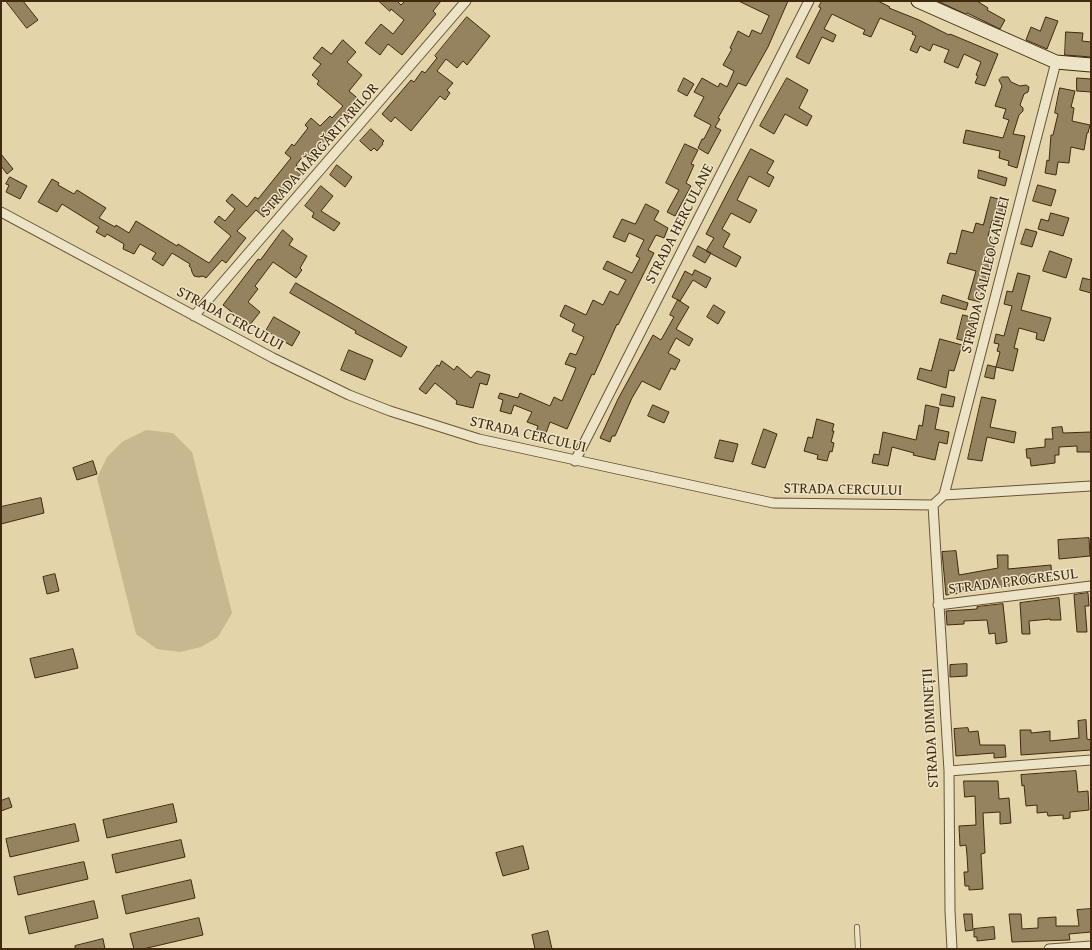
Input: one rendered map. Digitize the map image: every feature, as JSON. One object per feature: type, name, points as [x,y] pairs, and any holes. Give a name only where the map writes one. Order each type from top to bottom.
[{"type":"main road","points":[[918,1],[1056,62],[1091,65]]},
{"type":"street","name":"STRADA MĂRGĂRITARILOR","points":[[194,316],[466,1]]},
{"type":"street","name":"STRADA HERCULANE","points":[[574,460],[809,1]]},
{"type":"street","name":"STRADA GALILEO GALILEI","points":[[944,495],[1056,62]]},
{"type":"street","name":"STRADA CERCULUI","points":[[1,212],[273,358],[349,395],[390,411],[479,439],[773,503],[933,505]]},
{"type":"street","points":[[933,505],[944,495],[1091,486]]},
{"type":"street","name":"STRADA DIMINEȚII","points":[[933,505],[949,771],[950,911],[952,949]]},
{"type":"street","name":"STRADA PROGRESUL","points":[[938,605],[1091,586]]},
{"type":"street","points":[[949,771],[1091,760]]},
{"type":"street","points":[[1049,949],[1091,946]]},
{"type":"lane","points":[[857,927],[858,949]]},
{"type":"shaded area","points":[[146,430],[173,433],[192,452],[232,613],[218,637],[201,647],[180,652],[157,649],[136,634],[97,478],[107,457],[122,442]]},
{"type":"building","points":[[6,1],[23,1],[38,20],[27,28]]},
{"type":"building","points":[[379,1],[399,1],[398,2],[401,5],[405,1],[441,1],[433,11],[436,14],[402,55],[388,44],[380,55],[365,43],[381,24],[393,34],[404,20],[391,9],[390,11]]},
{"type":"building","points":[[739,1],[788,1],[768,47],[746,86],[738,83],[718,118],[720,119],[715,127],[721,130],[708,154],[698,148],[711,125],[694,116],[704,97],[694,92],[702,78],[718,87],[720,83],[727,87],[734,71],[723,65],[732,49],[730,48],[738,31],[749,37],[752,30],[761,34],[769,16]]},
{"type":"building","points":[[822,1],[878,1],[890,7],[889,8],[919,20],[949,35],[950,34],[998,54],[985,86],[975,83],[978,76],[976,75],[981,62],[964,54],[958,68],[944,62],[949,50],[933,44],[930,51],[920,46],[917,53],[910,50],[916,36],[912,34],[913,32],[880,18],[871,37],[863,34],[865,30],[832,14],[824,29],[836,35],[833,42],[822,37],[809,64],[796,57],[821,8],[819,7]]},
{"type":"building","points":[[938,1],[977,1],[988,8],[987,10],[1005,20],[1000,29]]},
{"type":"building","points":[[467,17],[490,36],[467,65],[463,61],[457,68],[446,59],[437,71],[453,83],[447,90],[450,93],[445,100],[440,96],[411,131],[395,117],[391,122],[382,114],[411,80],[414,82],[422,71],[425,73],[437,58],[435,56]]},
{"type":"building","points":[[1046,17],[1058,21],[1047,49],[1026,40],[1031,27],[1040,31]]},
{"type":"building","points":[[1066,32],[1083,33],[1082,41],[1091,42],[1091,57],[1065,55]]},
{"type":"building","points":[[343,40],[356,52],[347,62],[362,75],[349,91],[362,102],[354,112],[352,110],[329,134],[333,137],[312,161],[304,155],[296,165],[303,171],[264,217],[256,210],[237,231],[246,238],[226,263],[222,260],[206,278],[203,276],[194,276],[189,266],[190,264],[172,253],[163,266],[152,259],[156,253],[140,244],[134,254],[123,249],[124,244],[107,234],[105,237],[96,232],[99,227],[62,204],[57,212],[38,202],[52,179],[59,183],[58,185],[74,194],[77,190],[106,208],[99,218],[115,227],[116,225],[129,233],[136,221],[177,246],[178,244],[209,263],[231,236],[214,222],[219,216],[225,221],[235,209],[226,201],[232,194],[247,207],[255,197],[258,199],[291,158],[285,153],[292,144],[294,146],[308,128],[305,125],[311,118],[320,126],[330,116],[332,118],[343,106],[317,84],[319,81],[312,75],[321,64],[313,58],[322,47],[331,54]]},
{"type":"building","points":[[1002,77],[1008,77],[1011,82],[1020,86],[1026,85],[1029,87],[1028,92],[1024,94],[1020,105],[1023,108],[1023,111],[1019,115],[1013,134],[1025,136],[1017,168],[1008,165],[1009,161],[999,158],[1000,151],[963,143],[966,130],[1003,138],[1009,120],[1003,118],[1006,109],[995,106],[1002,86],[999,80]]},
{"type":"building","points":[[684,78],[694,84],[687,96],[678,91]]},
{"type":"building","points":[[787,78],[808,90],[799,108],[812,116],[807,126],[785,114],[774,134],[760,126]]},
{"type":"building","points":[[1077,78],[1091,79],[1091,92],[1077,91]]},
{"type":"building","points":[[1060,88],[1075,91],[1071,107],[1074,108],[1072,121],[1090,125],[1084,150],[1071,147],[1069,163],[1058,162],[1056,175],[1045,173],[1047,160],[1049,161],[1051,135],[1053,135],[1058,114],[1055,113]]},
{"type":"building","points":[[371,129],[384,141],[377,151],[374,148],[371,151],[360,141]]},
{"type":"building","points":[[685,144],[698,150],[691,164],[694,165],[686,183],[691,186],[675,216],[667,212],[679,190],[666,183]]},
{"type":"building","points":[[751,149],[774,161],[767,173],[774,177],[769,187],[749,176],[737,200],[757,210],[750,223],[731,213],[722,229],[730,234],[723,247],[741,257],[736,267],[706,251],[714,238],[706,234]]},
{"type":"building","points":[[1,154],[13,169],[7,174],[1,166]]},
{"type":"building","points":[[337,165],[352,177],[345,187],[330,175]]},
{"type":"building","points":[[979,170],[1007,178],[1005,186],[978,178]]},
{"type":"building","points":[[10,177],[27,186],[20,199],[6,192],[9,185],[6,184]]},
{"type":"building","points":[[1038,185],[1056,190],[1051,206],[1033,201]]},
{"type":"building","points":[[321,186],[333,196],[321,211],[340,223],[334,231],[312,217],[314,213],[305,206]]},
{"type":"building","points":[[991,197],[1005,201],[999,222],[992,221],[988,236],[996,238],[980,302],[968,299],[976,271],[947,263],[950,253],[956,254],[962,230],[973,233],[976,223],[983,225]]},
{"type":"building","points":[[646,204],[659,211],[654,220],[668,228],[664,238],[656,235],[648,250],[654,253],[618,325],[617,324],[594,375],[592,374],[567,429],[550,422],[545,436],[536,432],[538,426],[527,422],[532,412],[514,405],[511,414],[500,411],[503,400],[498,398],[500,393],[518,398],[520,393],[550,406],[554,397],[562,401],[576,368],[565,364],[570,353],[576,355],[584,337],[572,331],[575,324],[560,316],[565,305],[586,315],[593,300],[603,305],[610,291],[618,295],[626,280],[603,269],[607,261],[632,273],[640,258],[636,256],[644,240],[629,233],[625,242],[613,237],[622,219],[635,224]]},
{"type":"building","points":[[1051,213],[1069,218],[1063,236],[1038,229],[1041,219],[1048,221]]},
{"type":"building","points":[[1026,229],[1037,232],[1032,247],[1021,244]]},
{"type":"building","points":[[283,230],[293,239],[289,245],[307,256],[300,268],[302,270],[296,278],[273,262],[255,286],[258,289],[248,302],[260,312],[249,326],[223,305],[258,259],[260,260]]},
{"type":"building","points":[[698,246],[711,253],[705,263],[693,256]]},
{"type":"building","points":[[1050,251],[1072,259],[1066,278],[1043,271]]},
{"type":"building","points":[[695,270],[711,278],[706,288],[693,280],[680,301],[672,297],[685,271],[692,275]]},
{"type":"building","points":[[1018,273],[1030,276],[1021,310],[1051,318],[1044,341],[1036,339],[1037,333],[1019,328],[1014,348],[1018,349],[1013,371],[996,367],[1000,352],[997,351],[999,344],[994,343],[996,334],[1004,336],[1012,306],[1004,304],[1007,291],[1012,292]]},
{"type":"building","points":[[1083,278],[1091,280],[1091,293],[1080,290]]},
{"type":"building","points":[[296,283],[407,347],[401,357],[355,333],[356,331],[290,293]]},
{"type":"building","points":[[943,295],[968,303],[966,310],[941,303]]},
{"type":"building","points":[[678,300],[689,307],[676,329],[693,339],[689,346],[676,338],[668,353],[680,360],[675,370],[671,368],[660,390],[642,381],[632,398],[615,436],[612,436],[610,442],[600,438],[618,399],[653,335],[661,340],[674,317],[670,315]]},
{"type":"building","points":[[714,305],[725,312],[718,324],[707,317]]},
{"type":"building","points":[[963,315],[975,318],[969,342],[957,339]]},
{"type":"building","points":[[274,317],[300,332],[292,346],[266,331]]},
{"type":"building","points":[[940,339],[962,345],[954,371],[949,370],[946,388],[917,379],[920,368],[931,371]]},
{"type":"building","points":[[349,350],[373,360],[365,380],[341,370]]},
{"type":"building","points":[[442,361],[454,370],[457,366],[471,378],[477,371],[490,375],[487,385],[480,383],[473,408],[456,404],[457,401],[435,383],[426,394],[419,389],[437,365],[439,366]]},
{"type":"building","points":[[988,365],[996,367],[994,379],[985,377]]},
{"type":"building","points":[[942,394],[955,397],[953,407],[940,405]]},
{"type":"building","points":[[982,397],[996,400],[990,427],[1016,432],[1014,443],[987,437],[982,461],[968,459]]},
{"type":"building","points":[[653,405],[669,412],[664,423],[648,416]]},
{"type":"building","points":[[926,405],[939,408],[935,429],[949,432],[947,444],[939,442],[935,460],[913,455],[914,453],[892,447],[888,466],[872,463],[874,454],[879,455],[883,432],[916,440],[919,425],[922,426]]},
{"type":"building","points":[[817,419],[834,424],[831,442],[834,443],[832,452],[830,451],[827,461],[817,459],[818,455],[804,451],[808,437],[812,438]]},
{"type":"building","points":[[1062,427],[1063,433],[1091,432],[1091,452],[1077,452],[1077,446],[1059,447],[1059,455],[1055,455],[1055,463],[1031,466],[1030,458],[1027,458],[1026,449],[1045,447],[1045,439],[1053,439],[1052,428]]},
{"type":"building","points":[[764,429],[777,434],[765,468],[752,464]]},
{"type":"building","points":[[720,440],[738,444],[733,462],[715,458]]},
{"type":"building","points":[[93,461],[97,474],[77,480],[73,468]]},
{"type":"building","points":[[41,498],[44,513],[1,524],[1,507]]},
{"type":"building","points":[[1089,538],[1090,556],[1059,559],[1058,540]]},
{"type":"building","points":[[956,551],[959,575],[998,568],[997,555],[1008,555],[1008,569],[1051,565],[1052,580],[946,595],[942,552]]},
{"type":"building","points":[[55,574],[59,591],[47,594],[43,577]]},
{"type":"building","points":[[1088,593],[1089,606],[1085,606],[1087,632],[1077,632],[1074,595]]},
{"type":"building","points":[[1059,598],[1061,620],[1050,619],[1029,621],[1030,634],[1022,634],[1020,603]]},
{"type":"building","points":[[1003,604],[1007,642],[996,644],[995,633],[989,634],[987,620],[964,621],[964,624],[947,625],[946,611],[977,609],[977,607]]},
{"type":"building","points":[[73,649],[78,668],[35,678],[30,659]]},
{"type":"building","points":[[967,664],[967,676],[950,677],[950,665]]},
{"type":"building","points":[[1086,720],[1087,739],[1091,740],[1091,750],[1021,755],[1020,730],[1031,730],[1031,733],[1050,731],[1050,741],[1079,738],[1078,721]]},
{"type":"building","points":[[968,728],[969,732],[978,731],[980,745],[1005,745],[1006,757],[994,758],[994,753],[956,756],[954,729]]},
{"type":"building","points":[[1076,771],[1078,792],[1088,791],[1089,810],[1070,812],[1070,818],[1063,819],[1063,815],[1048,816],[1047,812],[1037,813],[1037,805],[1026,806],[1024,785],[1022,786],[1021,775]]},
{"type":"building","points":[[964,781],[998,781],[999,799],[1009,798],[1011,823],[1000,824],[1000,812],[983,813],[985,853],[981,854],[983,889],[969,890],[969,886],[965,886],[964,872],[968,872],[966,845],[960,846],[959,826],[976,825],[975,796],[965,797]]},
{"type":"building","points":[[9,798],[12,807],[1,811],[1,801]]},
{"type":"building","points":[[173,804],[177,822],[107,838],[103,820]]},
{"type":"building","points":[[75,824],[79,841],[10,857],[6,839]]},
{"type":"building","points":[[181,840],[185,857],[116,873],[112,855]]},
{"type":"building","points":[[523,846],[529,869],[503,876],[496,853]]},
{"type":"building","points":[[84,862],[88,879],[18,895],[14,877]]},
{"type":"building","points":[[191,880],[195,898],[126,914],[122,896]]},
{"type":"building","points":[[94,901],[98,918],[29,934],[25,917]]},
{"type":"building","points":[[1091,909],[1091,932],[1069,934],[1070,940],[1012,942],[1009,914],[1021,914],[1022,929],[1038,928],[1038,918],[1056,917],[1056,926],[1079,926],[1077,910]]},
{"type":"building","points":[[964,914],[972,914],[973,930],[966,931]]},
{"type":"building","points":[[199,918],[203,935],[143,949],[134,949],[130,934]]},
{"type":"building","points":[[994,927],[995,939],[977,941],[977,937],[974,937],[974,929]]},
{"type":"building","points":[[548,931],[552,949],[535,949],[532,935]]},
{"type":"building","points":[[103,939],[105,949],[75,949],[75,946]]}]
